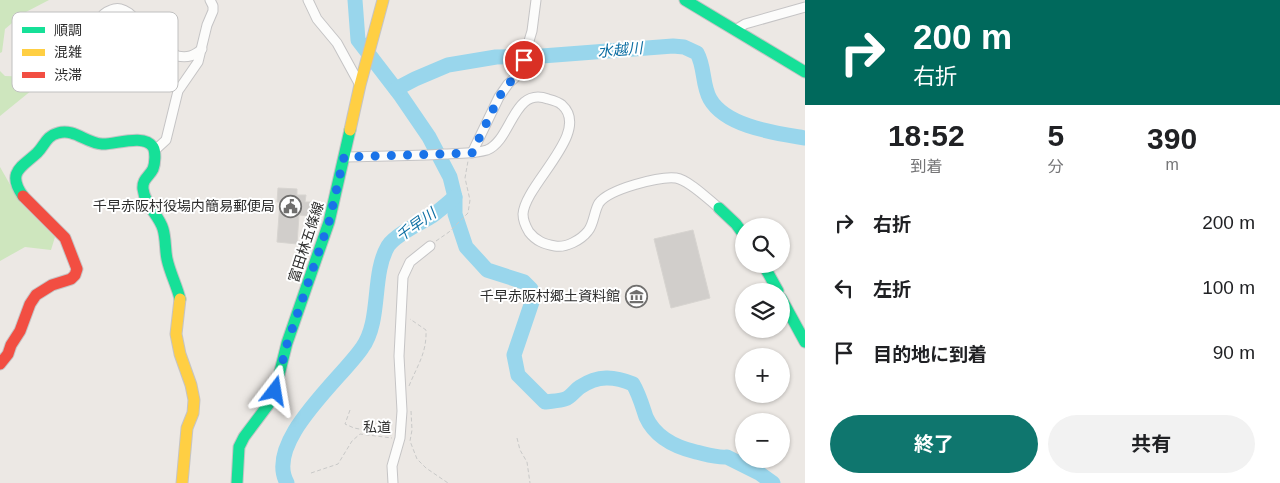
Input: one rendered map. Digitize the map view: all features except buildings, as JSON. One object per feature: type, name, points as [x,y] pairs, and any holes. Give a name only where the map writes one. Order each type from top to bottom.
[{"type":"street","points":[[308,0],[317,19],[337,43],[362,79]]},
{"type":"street","name":"富田林五條線","points":[[237,483],[239,447],[244,437],[268,405],[275,391],[287,344],[329,222],[362,79],[383,0]]},
{"type":"street","points":[[472,153],[499,97],[508,84],[519,74],[532,31],[536,0]]},
{"type":"street","points":[[685,0],[805,72]]},
{"type":"street","points":[[178,91],[198,62],[212,2]]},
{"type":"street","points":[[735,30],[745,24],[805,7]]},
{"type":"street","points":[[106,12],[121,8],[127,12]]},
{"type":"street","points":[[178,56],[187,58],[202,49]]},
{"type":"street","points":[[154,151],[166,140],[178,92]]},
{"type":"street","points":[[344,157],[472,153],[488,149],[502,137],[518,109],[529,98],[544,98],[561,104],[568,114],[570,124],[565,141],[528,198],[523,215],[526,227],[534,238],[543,243],[558,246],[570,244],[588,231],[599,204],[608,194],[655,180],[677,178],[693,187],[735,223]]},
{"type":"street","points":[[0,364],[8,354],[11,345],[20,331],[30,304],[36,295],[52,285],[72,280],[77,270],[65,238],[21,194],[16,178],[18,170],[22,164],[38,152],[49,136],[60,132],[70,132],[102,144],[132,140],[147,142],[153,147],[155,157],[153,169],[144,180],[142,188],[148,205],[163,228],[167,259],[180,301],[176,334],[194,400],[193,413],[187,428],[182,483]]},
{"type":"street","points":[[393,483],[392,466],[400,436],[402,411],[399,356],[403,277],[410,262],[430,246]]},
{"type":"street","points":[[790,314],[805,342]]},
{"type":"path","points":[[430,246],[449,232],[468,213],[470,200],[465,178],[472,153]]},
{"type":"path","points":[[402,312],[426,330],[423,358],[409,387]]},
{"type":"path","name":"私道","points":[[350,410],[345,424],[354,428],[390,436],[400,436]]},
{"type":"path","points":[[410,410],[412,430],[410,441],[418,460],[448,483]]},
{"type":"path","name":"私道","points":[[312,473],[338,464],[352,441],[360,434],[381,438],[400,436]]},
{"type":"path","points":[[517,438],[520,450],[527,462],[530,483]]},
{"type":"green space","points":[[0,0],[49,0],[26,12],[12,12],[12,23],[5,29],[2,52],[0,53]]},
{"type":"green space","points":[[0,71],[5,76],[12,76],[12,92],[30,92],[0,116]]},
{"type":"green space","points":[[0,167],[20,202],[55,237],[51,250],[25,247],[0,261]]},
{"type":"waterway","points":[[355,0],[358,40],[401,96],[429,137],[450,177],[455,197],[455,214],[466,247],[487,270],[524,282],[531,289],[533,299],[514,355],[518,375],[545,402],[565,399],[580,387],[593,380],[613,378],[633,384],[646,417],[660,436],[688,450],[727,457],[759,473],[773,483]]},
{"type":"waterway","name":"水越川","points":[[396,89],[448,65],[496,57],[542,56],[673,46],[684,47],[697,53],[700,58],[707,94],[717,109],[739,122],[753,127],[805,138]]},
{"type":"waterway","name":"千早川","points":[[287,483],[283,467],[286,449],[295,430],[352,361],[368,337],[375,311],[380,270],[388,246],[396,238],[432,216],[455,197]]},
{"type":"traffic: fast","points":[[685,0],[805,72]]},
{"type":"traffic: fast","points":[[237,483],[239,447],[244,437],[268,405],[275,391],[287,343],[329,222],[350,130]]},
{"type":"traffic: fast","points":[[23,196],[16,181],[18,171],[54,134],[69,132],[102,144],[136,140],[149,143],[154,149],[155,161],[153,169],[144,183],[144,195],[163,229],[167,259],[180,299]]},
{"type":"traffic: fast","points":[[719,208],[735,223]]},
{"type":"traffic: fast","points":[[768,273],[774,283]]},
{"type":"traffic: fast","points":[[790,314],[805,342]]},
{"type":"traffic: slow","points":[[350,130],[383,0]]},
{"type":"traffic: slow","points":[[180,299],[176,334],[194,400],[193,413],[187,428],[182,483]]},
{"type":"traffic: jam","points":[[0,364],[8,354],[11,345],[20,331],[30,304],[36,295],[52,285],[71,279],[77,269],[65,238],[23,196]]},
{"type":"place","name":"千早赤阪村役場内簡易郵便局","points":[[291,206]]},
{"type":"place","name":"千早赤阪村郷土資料館","points":[[636,296]]},
{"type":"route","points":[[275,391],[287,344],[329,222],[344,157],[472,153],[499,97],[508,84],[519,74],[524,60]]}]
